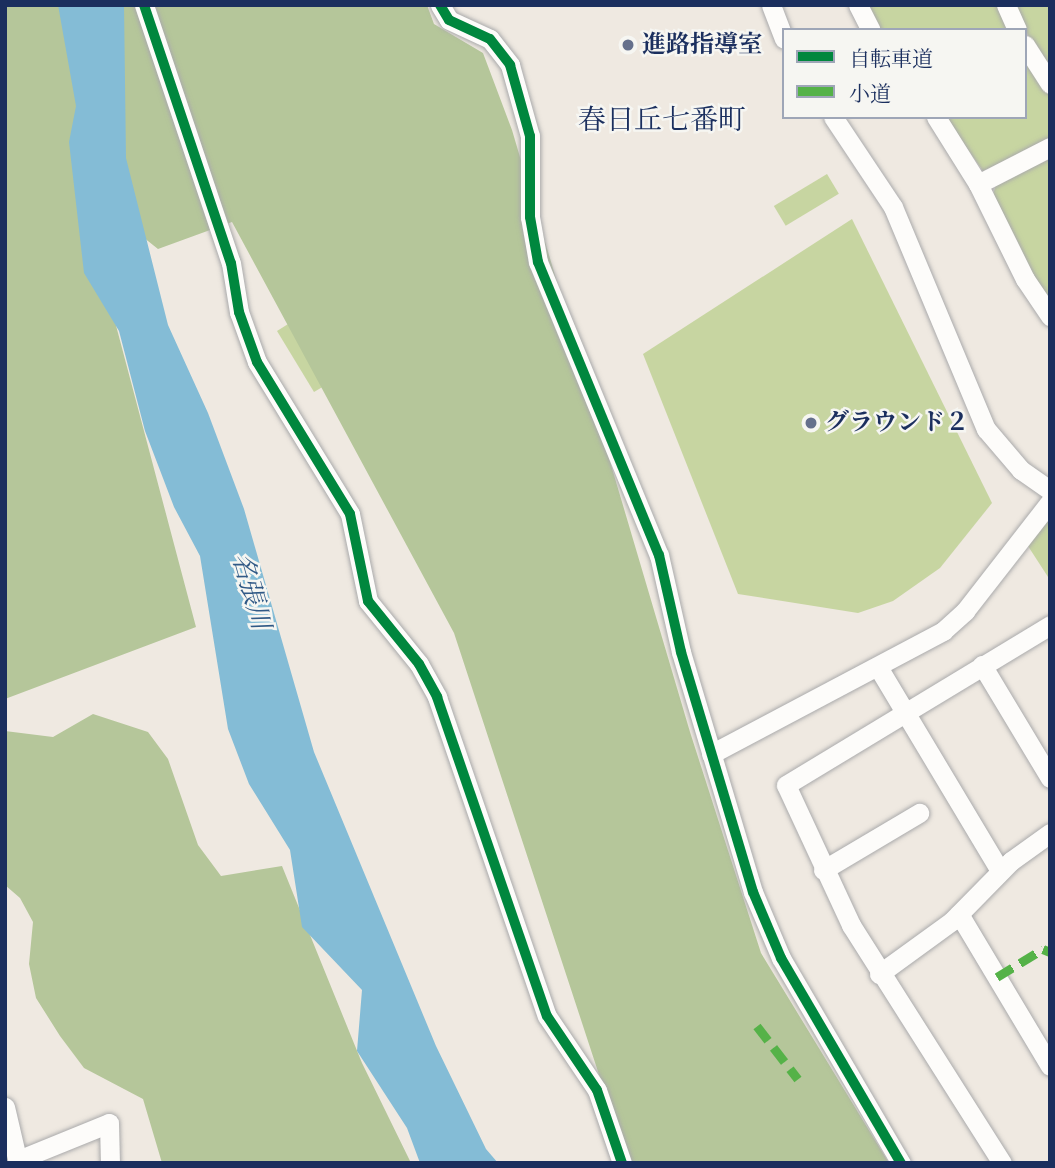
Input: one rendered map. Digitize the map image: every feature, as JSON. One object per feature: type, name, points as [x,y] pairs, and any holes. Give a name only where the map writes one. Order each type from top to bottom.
[{"type":"street","points":[[144,5],[161,44],[231,263],[239,312],[257,362],[350,514],[368,601],[419,664],[437,697],[547,1016],[597,1090],[622,1163]]},
{"type":"street","points":[[440,5],[449,20],[497,45],[510,65],[530,136],[530,217],[536,255],[659,555],[711,754],[753,892],[781,958],[901,1163]]},
{"type":"street","points":[[771,5],[782,34]]},
{"type":"street","points":[[858,5],[870,28]]},
{"type":"street","points":[[1006,5],[1016,28]]},
{"type":"street","points":[[1027,48],[1050,84]]},
{"type":"street","points":[[834,119],[888,197],[986,429],[1003,452],[1050,491]]},
{"type":"street","points":[[937,119],[978,184],[1025,279],[1050,316]]},
{"type":"street","points":[[978,184],[1050,146]]},
{"type":"street","points":[[711,754],[930,639],[965,611],[1050,502]]},
{"type":"street","points":[[1002,1163],[879,974],[823,870],[786,785],[1050,625]]},
{"type":"street","points":[[982,665],[1050,778]]},
{"type":"street","points":[[877,667],[1000,871]]},
{"type":"street","points":[[823,870],[919,813]]},
{"type":"street","points":[[879,974],[960,914],[1000,871],[1050,833]]},
{"type":"street","points":[[960,914],[1050,1066]]},
{"type":"street","points":[[5,1107],[18,1161],[109,1124],[110,1163]]},
{"type":"green space","points":[[5,5],[427,5],[434,24],[483,53],[512,130],[690,732],[761,953],[889,1163],[628,1163],[454,633],[232,222],[158,249],[79,186],[196,627],[5,699]]},
{"type":"green space","points":[[868,5],[997,5],[1009,28],[878,28]]},
{"type":"green space","points":[[1014,5],[1050,5],[1050,71],[1027,33],[1027,28],[1024,28]]},
{"type":"green space","points":[[1027,62],[1050,96],[1050,139],[983,171],[946,119],[1027,119]]},
{"type":"green space","points":[[1050,155],[1050,304],[1031,276],[993,195],[996,184]]},
{"type":"green space","points":[[827,174],[839,194],[786,226],[774,206]]},
{"type":"green space","name":"グラウンド２","points":[[852,219],[992,503],[940,568],[893,601],[858,613],[738,594],[643,354]]},
{"type":"green space","points":[[304,314],[356,367],[314,392],[277,331]]},
{"type":"green space","points":[[1050,513],[1050,580],[1026,543]]},
{"type":"green space","points":[[93,714],[148,732],[168,759],[198,845],[221,876],[282,866],[362,1063],[411,1163],[162,1163],[143,1099],[84,1068],[60,1036],[36,998],[29,964],[33,922],[20,898],[5,885],[5,731],[53,737]]},
{"type":"water","name":"名張川","points":[[58,5],[124,5],[126,158],[168,325],[208,413],[244,509],[314,752],[436,1046],[486,1149],[498,1163],[420,1163],[407,1128],[357,1051],[362,990],[302,927],[290,850],[249,784],[228,729],[200,556],[174,507],[145,431],[119,331],[84,273],[69,142],[76,106]]},
{"type":"marked path","points":[[997,977],[1043,949],[1050,952]]},
{"type":"marked path","points":[[757,1026],[798,1079]]},
{"type":"cycle path","points":[[144,5],[231,263],[239,312],[257,362],[350,514],[368,601],[419,664],[437,697],[547,1016],[597,1090],[622,1163]]},
{"type":"cycle path","points":[[440,5],[449,20],[490,39],[510,65],[530,136],[530,217],[538,262],[659,555],[681,652],[753,892],[781,958],[901,1163]]},
{"type":"place","name":"進路指導室","points":[[628,45]]},
{"type":"place","name":"グラウンド２","points":[[811,423]]},
{"type":"district","name":"春日丘七番町","points":[[662,120]]}]
